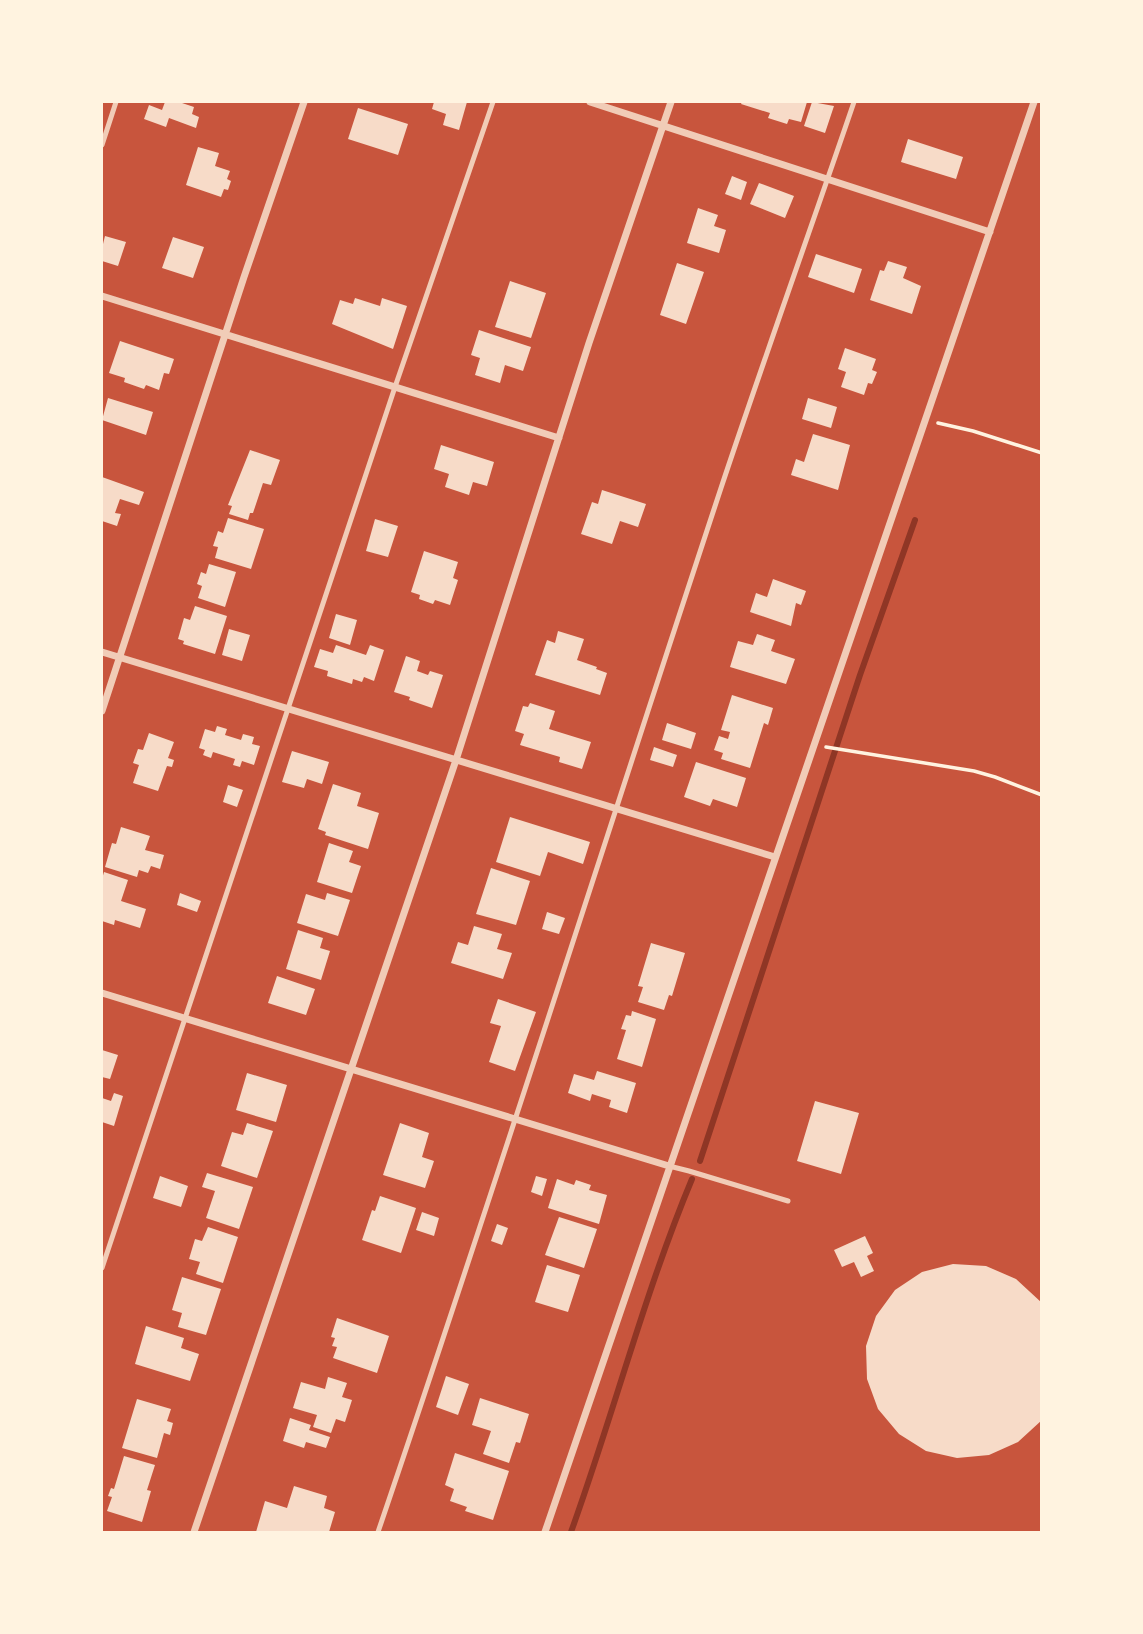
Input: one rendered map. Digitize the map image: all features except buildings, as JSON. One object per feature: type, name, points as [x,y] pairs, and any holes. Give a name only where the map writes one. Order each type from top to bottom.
[{"type":"street","points":[[102,711],[304,102]]},
{"type":"street","points":[[590,102],[990,232]]},
{"type":"street","points":[[194,1532],[456,760],[559,438],[671,102]]},
{"type":"street","points":[[545,1532],[1034,102]]},
{"type":"street","points":[[102,296],[559,438]]},
{"type":"street","points":[[102,652],[775,857]]},
{"type":"street","points":[[102,993],[669,1166]]},
{"type":"lane","points":[[102,145],[116,102]]},
{"type":"lane","points":[[102,1268],[395,387],[493,102]]},
{"type":"lane","points":[[378,1532],[459,1296],[514,1119],[720,489],[854,102]]},
{"type":"lane","points":[[669,1166],[788,1202]]},
{"type":"path","points":[[926,420],[973,431],[1041,453]]},
{"type":"path","points":[[814,745],[974,771],[1041,795]]},
{"type":"waterway","points":[[700,1161],[860,675],[915,520]]},
{"type":"waterway","points":[[571,1532],[659,1266],[692,1179]]}]
